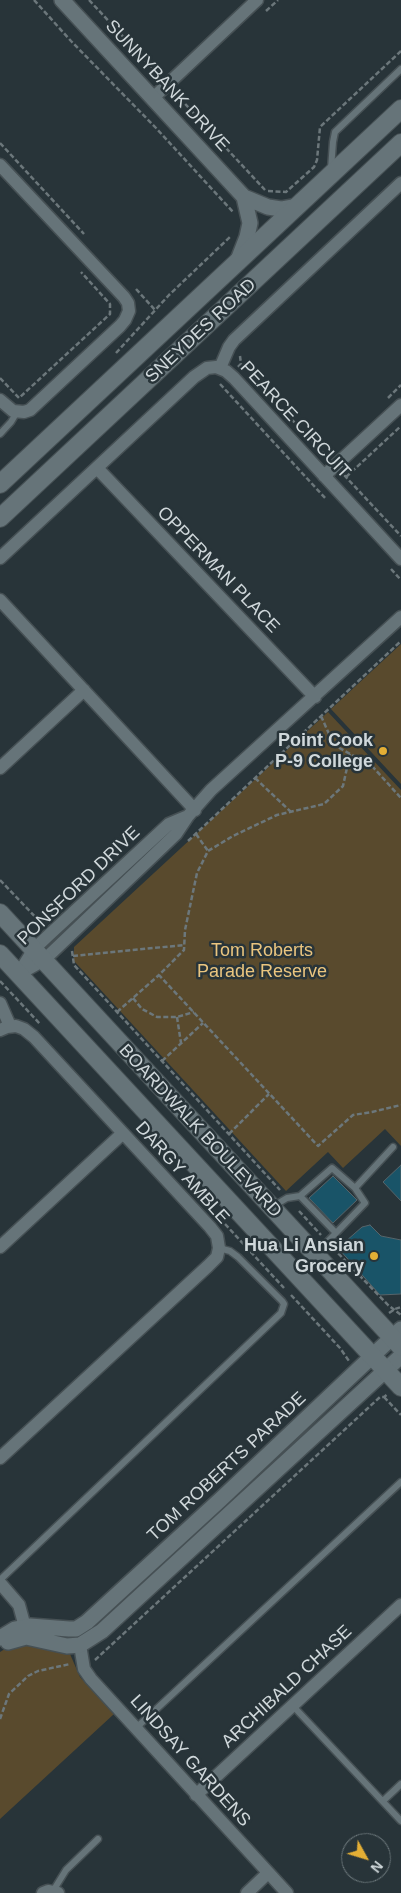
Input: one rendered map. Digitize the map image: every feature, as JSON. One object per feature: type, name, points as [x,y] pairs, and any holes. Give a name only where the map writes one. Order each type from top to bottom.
[{"type":"main road","name":"SNEYDES ROAD","points":[[0,484],[401,109]]},
{"type":"main road","name":"SNEYDES ROAD","points":[[0,518],[401,143]]},
{"type":"main road","points":[[0,510],[36,484]]},
{"type":"main road","name":"BOARDWALK BOULEVARD","points":[[0,913],[318,1259],[398,1338]]},
{"type":"main road","name":"BOARDWALK BOULEVARD","points":[[0,954],[401,1387]]},
{"type":"street","name":"SUNNYBANK DRIVE","points":[[62,0],[153,98],[246,206]]},
{"type":"street","points":[[153,98],[257,0]]},
{"type":"street","points":[[0,165],[124,297],[129,307],[128,316],[120,326],[34,407],[26,411],[17,412],[10,410],[0,400]]},
{"type":"street","points":[[225,371],[228,347],[234,340],[401,183]]},
{"type":"street","points":[[237,263],[250,226],[246,206],[276,208],[297,206]]},
{"type":"street","name":"PEARCE CIRCUIT","points":[[0,558],[198,374],[207,368],[225,371],[401,559]]},
{"type":"street","points":[[324,476],[401,405]]},
{"type":"street","name":"OPPERMAN PLACE","points":[[97,468],[315,697]]},
{"type":"street","points":[[0,600],[84,690],[191,818]]},
{"type":"street","name":"PONSFORD DRIVE","points":[[19,974],[39,955],[61,943],[176,834],[191,818],[211,790],[401,617]]},
{"type":"street","points":[[0,768],[84,690]]},
{"type":"street","name":"PONSFORD DRIVE","points":[[39,955],[51,933],[169,824],[191,818]]},
{"type":"street","points":[[0,1003],[5,1028]]},
{"type":"street","name":"DARGY AMBLE","points":[[0,1458],[208,1266],[216,1257],[219,1248],[219,1242],[214,1232],[34,1037],[24,1029],[5,1028]]},
{"type":"street","points":[[0,1246],[122,1133]]},
{"type":"street","name":"TOM ROBERTS PARADE","points":[[76,1629],[87,1622],[220,1500],[373,1356],[398,1338]]},
{"type":"street","name":"TOM ROBERTS PARADE","points":[[80,1645],[102,1632],[401,1356]]},
{"type":"street","points":[[220,1500],[231,1512]]},
{"type":"street","points":[[0,1581],[16,1601],[26,1632]]},
{"type":"street","name":"ARCHIBALD CHASE","points":[[196,1795],[401,1604]]},
{"type":"street","points":[[0,1638],[9,1631],[26,1632],[76,1629],[80,1645],[67,1646],[26,1632]]},
{"type":"street","points":[[0,1646],[26,1632]]},
{"type":"street","name":"LINDSAY GARDENS","points":[[80,1645],[81,1659],[87,1674],[287,1893]]},
{"type":"street","points":[[246,1893],[268,1873]]},
{"type":"lane","points":[[330,175],[332,142],[335,132],[401,70]]},
{"type":"lane","points":[[0,434],[10,424],[17,412]]},
{"type":"lane","points":[[355,1188],[393,1148]]},
{"type":"lane","points":[[271,1208],[287,1198],[300,1196],[332,1168],[355,1188],[365,1203],[327,1242],[318,1259]]},
{"type":"lane","points":[[300,1196],[336,1233]]},
{"type":"lane","points":[[0,1581],[281,1313],[284,1304],[282,1301],[238,1257],[230,1251],[219,1248]]},
{"type":"lane","points":[[136,1728],[401,1482]]},
{"type":"lane","points":[[293,1706],[401,1821]]},
{"type":"lane","points":[[383,1801],[401,1784]]},
{"type":"lane","points":[[51,1892],[66,1870],[98,1839]]},
{"type":"path","points":[[34,0],[71,42],[156,128],[246,206],[269,191]]},
{"type":"path","points":[[89,0],[269,191],[286,192],[314,167],[317,160],[320,127],[401,51]]},
{"type":"path","points":[[0,143],[88,238]]},
{"type":"path","points":[[114,354],[155,310],[229,238],[234,230]]},
{"type":"path","points":[[0,378],[19,398],[110,314],[110,304],[78,269]]},
{"type":"path","points":[[135,288],[155,310]]},
{"type":"path","points":[[240,353],[241,364],[225,371],[220,384],[327,500]]},
{"type":"path","points":[[247,371],[326,456]]},
{"type":"path","points":[[401,426],[346,477],[401,536]]},
{"type":"path","points":[[388,565],[401,580]]},
{"type":"path","points":[[188,841],[401,641]]},
{"type":"path","points":[[321,716],[334,745],[372,766],[401,798]]},
{"type":"path","points":[[117,1012],[184,950],[185,930],[197,873],[208,850],[277,815],[324,804],[343,786],[350,754]]},
{"type":"path","points":[[255,778],[292,812]]},
{"type":"path","points":[[191,818],[195,834],[208,850]]},
{"type":"path","points":[[0,880],[51,933]]},
{"type":"path","points":[[61,943],[72,950],[74,965],[327,1242],[388,1305],[401,1315]]},
{"type":"path","points":[[73,956],[184,945]]},
{"type":"path","points":[[159,975],[318,1146],[353,1114],[372,1112],[401,1105]]},
{"type":"path","points":[[133,998],[142,1009],[156,1017],[177,1017],[194,1012]]},
{"type":"path","points":[[177,1017],[181,1044]]},
{"type":"path","points":[[162,1061],[203,1022]]},
{"type":"path","points":[[229,1134],[270,1094]]},
{"type":"path","points":[[384,1397],[401,1415]]},
{"type":"green space","name":"Point Cook P-9 College","points":[[401,644],[401,784],[331,709]]},
{"type":"green space","name":"Tom Roberts Parade Reserve","points":[[328,712],[401,790],[401,1146],[385,1129],[343,1168],[328,1152],[286,1191],[74,961],[74,947]]},
{"type":"green space","points":[[20,1643],[70,1654],[80,1677],[114,1714],[0,1819],[0,1652]]},
{"type":"building","points":[[401,1165],[401,1201],[383,1182]]},
{"type":"building","points":[[333,1176],[357,1200],[333,1223],[309,1198]]},
{"type":"building","name":"Hua Li Ansian Grocery","points":[[370,1225],[381,1236],[401,1240],[401,1294],[380,1295],[338,1248],[362,1227]]},
{"type":"place","name":"Point Cook P-9 College","points":[[383,751]]},
{"type":"place","name":"Hua Li Ansian Grocery","points":[[374,1256]]}]
